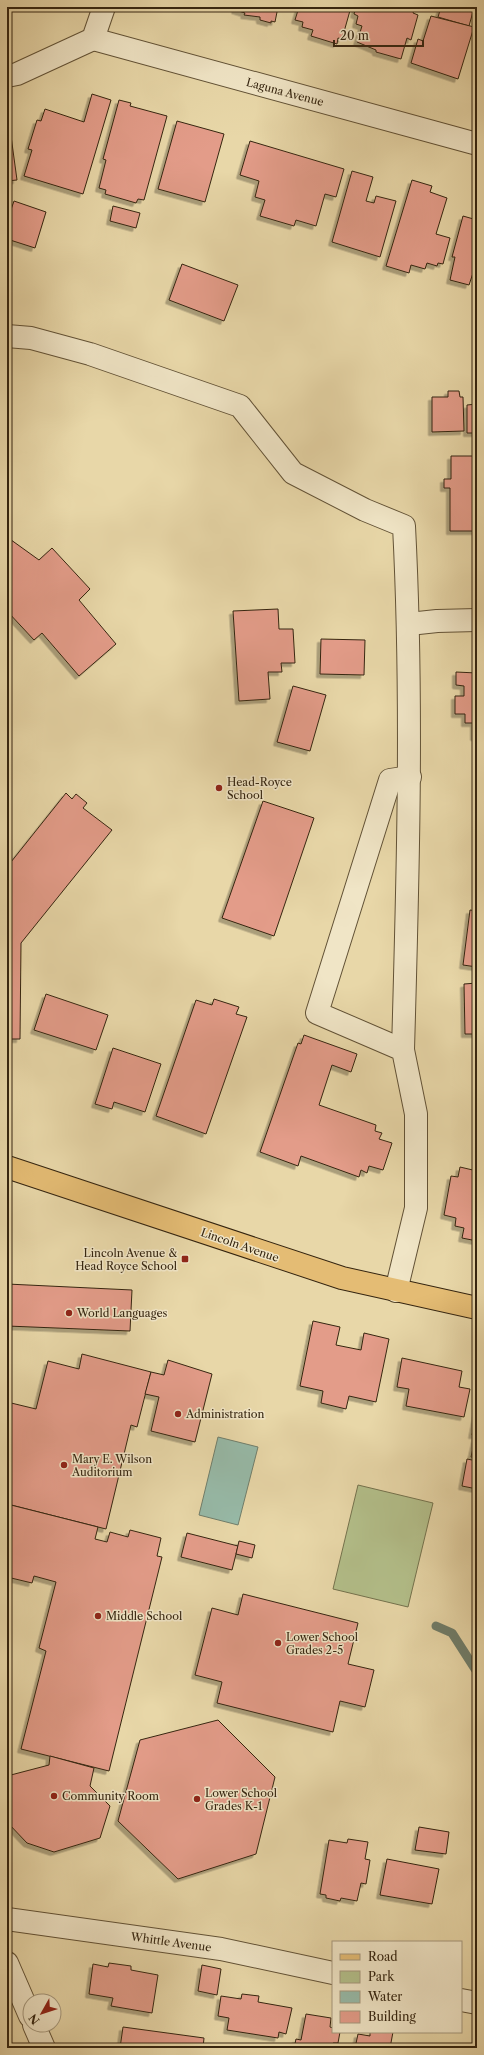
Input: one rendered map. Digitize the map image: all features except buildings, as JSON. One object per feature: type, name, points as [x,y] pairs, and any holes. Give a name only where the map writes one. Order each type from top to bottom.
[{"type":"main road","name":"Lincoln Avenue","points":[[7,1167],[294,1263],[396,1291],[477,1308]]},
{"type":"street","points":[[7,76],[17,74],[93,39],[104,7]]},
{"type":"street","name":"Laguna Avenue","points":[[93,39],[477,144]]},
{"type":"street","points":[[7,336],[31,338],[90,354],[240,406],[293,473],[366,510],[404,526],[409,624],[410,777],[404,1050],[416,1114],[416,1208],[396,1291]]},
{"type":"street","points":[[409,624],[437,621],[477,620]]},
{"type":"street","points":[[404,1050],[317,1013],[390,780],[410,777]]},
{"type":"street","name":"Whittle Avenue","points":[[7,1919],[221,1949],[332,1973]]},
{"type":"street","points":[[7,1963],[22,1998]]},
{"type":"street","points":[[462,2000],[477,2003]]},
{"type":"street","points":[[37,2033],[44,2048]]},
{"type":"green space","points":[[358,1485],[433,1503],[408,1607],[333,1589]]},
{"type":"water","points":[[218,1437],[258,1447],[238,1525],[199,1515]]},
{"type":"waterway","points":[[436,1626],[452,1633],[477,1672]]},
{"type":"place","name":"Head-Royce School","points":[[219,788]]},
{"type":"place","name":"Lincoln Avenue & Head Royce School","points":[[185,1259]]},
{"type":"place","name":"World Languages","points":[[69,1313]]},
{"type":"place","name":"Administration","points":[[178,1414]]},
{"type":"place","name":"Mary E. Wilson Auditorium","points":[[64,1465]]},
{"type":"place","name":"Middle School","points":[[98,1616]]},
{"type":"place","name":"Lower School Grades 2-5","points":[[278,1643]]},
{"type":"place","name":"Community Room","points":[[54,1796]]},
{"type":"place","name":"Lower School Grades K-1","points":[[197,1799]]}]
